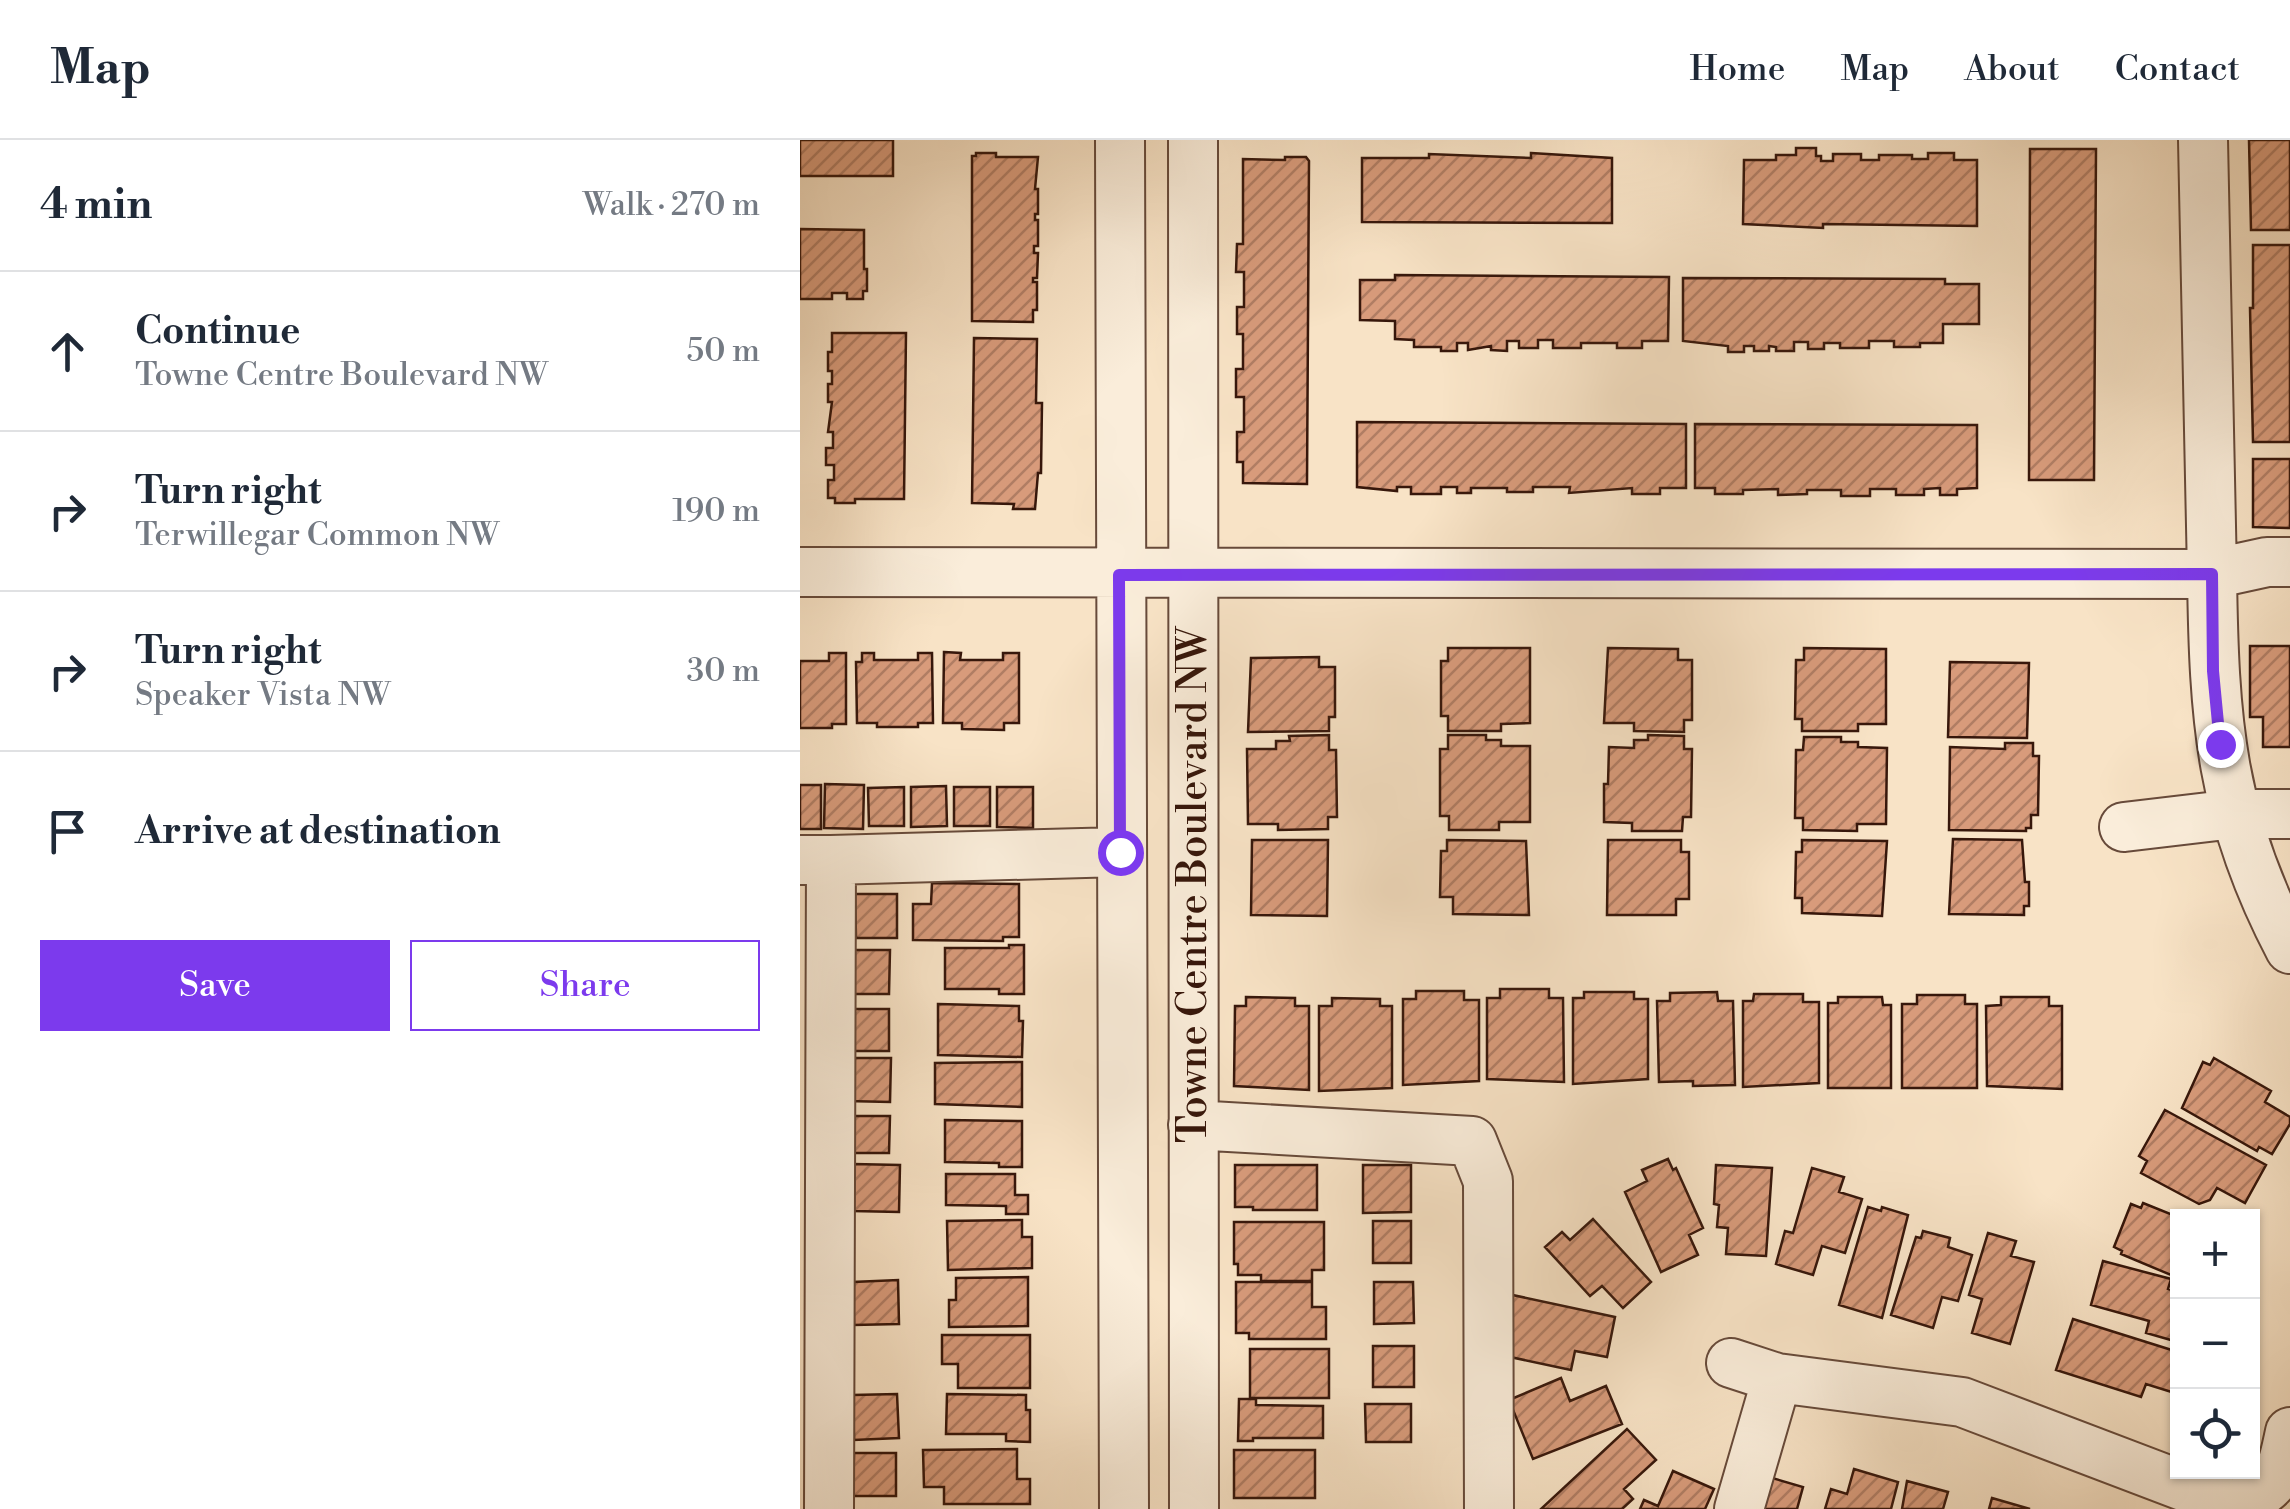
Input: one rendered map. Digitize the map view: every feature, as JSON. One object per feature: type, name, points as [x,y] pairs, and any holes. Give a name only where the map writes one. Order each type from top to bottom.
[{"type":"street","name":"Towne Centre Boulevard NW","points":[[1120,140],[1124,1509]]},
{"type":"street","name":"Towne Centre Boulevard NW","points":[[1193,140],[1194,1509]]},
{"type":"street","points":[[2202,140],[2216,704],[2234,814],[2277,901],[2290,949]]},
{"type":"street","points":[[800,572],[2212,574],[2268,562],[2290,562]]},
{"type":"street","points":[[2124,827],[2234,814],[2290,814]]},
{"type":"street","points":[[829,1509],[816,860],[1120,852]]},
{"type":"street","points":[[1192,1124],[1472,1141],[1488,1181],[1489,1509]]},
{"type":"street","points":[[1731,1363],[1778,1378],[1962,1402],[2233,1507],[2275,1481],[2287,1461]]},
{"type":"street","points":[[1739,1509],[1778,1378]]},
{"type":"building","points":[[800,140],[893,140],[893,176],[800,176]]},
{"type":"building","points":[[2249,140],[2290,140],[2290,230],[2251,230]]},
{"type":"building","points":[[1796,148],[1816,148],[1821,161],[1833,161],[1833,154],[1861,154],[1861,160],[1879,160],[1879,155],[1928,159],[1928,153],[1954,153],[1954,160],[1977,160],[1977,226],[1823,224],[1823,228],[1743,224],[1744,160],[1776,160],[1776,155],[1796,155]]},
{"type":"building","points":[[2030,149],[2096,149],[2094,480],[2029,480]]},
{"type":"building","points":[[976,153],[1038,157],[1038,246],[1034,246],[1034,253],[1038,253],[1037,278],[1033,278],[1037,282],[1037,310],[1033,310],[1033,322],[972,321],[972,156]]},
{"type":"building","points":[[1531,153],[1612,158],[1612,223],[1362,222],[1362,158],[1429,158],[1429,154],[1531,158]]},
{"type":"building","points":[[1306,157],[1309,161],[1307,484],[1243,483],[1243,462],[1237,462],[1237,432],[1244,432],[1244,397],[1236,397],[1236,369],[1243,369],[1243,334],[1237,334],[1237,307],[1244,307],[1244,272],[1236,272],[1237,244],[1243,244],[1243,159]]},
{"type":"building","points":[[800,229],[864,230],[867,291],[863,291],[863,299],[847,299],[847,293],[832,293],[832,299],[800,299]]},
{"type":"building","points":[[2253,245],[2290,245],[2290,442],[2253,442]]},
{"type":"building","points":[[1395,275],[1669,277],[1668,341],[1642,341],[1642,348],[1581,343],[1581,348],[1553,348],[1553,340],[1538,340],[1538,348],[1519,348],[1519,341],[1507,341],[1507,351],[1491,350],[1491,346],[1468,350],[1468,343],[1457,343],[1457,351],[1414,347],[1414,340],[1395,339],[1395,321],[1360,320],[1360,280],[1395,280]]},
{"type":"building","points":[[1683,278],[1945,279],[1945,284],[1979,284],[1979,324],[1943,324],[1943,343],[1920,343],[1920,347],[1894,347],[1894,341],[1869,341],[1869,348],[1840,348],[1840,343],[1824,343],[1824,349],[1808,349],[1808,342],[1794,342],[1794,351],[1776,351],[1776,347],[1769,346],[1769,351],[1754,351],[1754,346],[1744,346],[1744,352],[1728,352],[1728,346],[1683,341]]},
{"type":"building","points":[[832,333],[906,333],[904,499],[835,503],[835,498],[828,498],[828,480],[834,480],[834,465],[826,465],[826,448],[833,448],[833,432],[828,432],[832,402],[828,402],[828,384],[832,384],[832,371],[828,371],[828,352],[832,352]]},
{"type":"building","points":[[974,338],[1037,339],[1036,403],[1042,403],[1041,473],[1035,509],[972,503]]},
{"type":"building","points":[[1357,422],[1686,424],[1686,488],[1660,488],[1660,494],[1632,494],[1632,488],[1569,493],[1570,487],[1533,487],[1533,492],[1471,488],[1471,493],[1457,493],[1457,487],[1441,487],[1441,494],[1411,494],[1411,487],[1397,487],[1397,491],[1357,487]]},
{"type":"building","points":[[1695,424],[1977,425],[1977,488],[1957,489],[1957,495],[1940,495],[1940,488],[1924,489],[1924,495],[1896,495],[1896,489],[1870,489],[1870,496],[1841,496],[1841,490],[1778,495],[1778,489],[1715,494],[1715,488],[1695,488]]},
{"type":"building","points":[[2253,459],[2290,459],[2290,528],[2253,527]]},
{"type":"building","points":[[2250,646],[2290,646],[2290,747],[2263,747],[2263,717],[2250,717]]},
{"type":"building","points":[[1448,648],[1530,648],[1530,723],[1501,724],[1501,731],[1448,731],[1448,716],[1441,716],[1441,661],[1448,661]]},
{"type":"building","points":[[1608,648],[1678,649],[1678,660],[1692,660],[1692,720],[1684,720],[1684,732],[1634,731],[1634,723],[1604,723]]},
{"type":"building","points":[[1804,648],[1886,649],[1886,724],[1858,724],[1858,731],[1802,731],[1802,719],[1795,719],[1796,660],[1804,660]]},
{"type":"building","points":[[944,652],[961,653],[960,660],[1003,660],[1003,653],[1019,653],[1019,723],[1004,723],[1004,730],[962,729],[962,723],[943,723]]},
{"type":"building","points":[[829,653],[846,653],[846,724],[800,728],[800,661],[829,661]]},
{"type":"building","points":[[862,653],[874,653],[874,660],[918,660],[918,653],[932,653],[933,723],[877,727],[877,723],[857,723],[856,662],[862,662]]},
{"type":"building","points":[[1319,657],[1319,667],[1335,667],[1335,717],[1329,717],[1329,731],[1248,732],[1251,658]]},
{"type":"building","points":[[1950,662],[2029,663],[2027,738],[1948,737]]},
{"type":"building","points":[[1329,735],[1329,750],[1336,750],[1337,817],[1328,817],[1328,829],[1278,830],[1278,824],[1248,824],[1247,749],[1276,749],[1276,741],[1290,741],[1289,736]]},
{"type":"building","points":[[1448,735],[1486,735],[1486,740],[1501,740],[1501,746],[1530,746],[1530,822],[1499,822],[1499,830],[1449,830],[1449,816],[1440,816],[1440,749],[1448,749]]},
{"type":"building","points":[[1648,735],[1684,736],[1684,749],[1692,749],[1691,817],[1683,817],[1682,831],[1632,831],[1632,823],[1604,822],[1609,747],[1634,748],[1634,740],[1648,740]]},
{"type":"building","points":[[1804,737],[1841,737],[1841,742],[1858,742],[1858,747],[1887,748],[1886,824],[1857,824],[1857,831],[1803,830],[1803,818],[1795,818],[1796,750],[1803,750]]},
{"type":"building","points":[[2005,743],[2033,743],[2033,756],[2039,756],[2038,815],[2031,815],[2031,828],[1949,830],[1950,747],[2005,749]]},
{"type":"building","points":[[825,784],[864,785],[863,829],[824,828]]},
{"type":"building","points":[[800,785],[821,785],[821,829],[800,829]]},
{"type":"building","points":[[946,786],[947,826],[911,827],[911,787]]},
{"type":"building","points":[[904,787],[904,826],[869,826],[868,788]]},
{"type":"building","points":[[954,787],[990,787],[990,826],[954,826]]},
{"type":"building","points":[[997,787],[1033,787],[1033,828],[997,827]]},
{"type":"building","points":[[1953,839],[2022,840],[2025,882],[2029,882],[2029,906],[2024,906],[2024,915],[1949,914]]},
{"type":"building","points":[[1252,840],[1328,840],[1327,916],[1251,915]]},
{"type":"building","points":[[1447,840],[1526,841],[1529,915],[1453,914],[1453,897],[1440,897],[1441,851],[1447,851]]},
{"type":"building","points":[[1608,840],[1681,840],[1681,852],[1689,852],[1689,899],[1676,899],[1676,915],[1607,915]]},
{"type":"building","points":[[1802,840],[1887,841],[1882,916],[1802,913],[1802,898],[1795,898],[1796,852],[1802,852]]},
{"type":"building","points":[[932,883],[1019,884],[1019,937],[1003,937],[1003,941],[913,940],[913,904],[931,904]]},
{"type":"building","points":[[855,894],[897,894],[897,938],[856,938]]},
{"type":"building","points":[[1024,945],[1024,994],[999,994],[999,989],[945,989],[945,948]]},
{"type":"building","points":[[847,950],[890,950],[889,994],[847,994]]},
{"type":"building","points":[[1500,989],[1549,989],[1549,998],[1563,998],[1564,1082],[1487,1079],[1487,998],[1500,998]]},
{"type":"building","points":[[1416,991],[1464,991],[1464,1000],[1479,1000],[1479,1081],[1403,1085],[1403,999],[1416,999]]},
{"type":"building","points":[[1584,992],[1634,992],[1634,999],[1648,999],[1648,1079],[1573,1084],[1573,998],[1584,998]]},
{"type":"building","points":[[1717,992],[1718,1001],[1733,1001],[1735,1085],[1659,1082],[1657,1001],[1670,1001],[1670,993]]},
{"type":"building","points":[[1754,994],[1803,994],[1803,1002],[1819,1002],[1819,1083],[1743,1087],[1743,1001],[1753,1001]]},
{"type":"building","points":[[1917,995],[1965,995],[1965,1004],[1977,1004],[1977,1088],[1902,1088],[1902,1004],[1917,1004]]},
{"type":"building","points":[[1246,997],[1295,998],[1295,1006],[1309,1006],[1309,1090],[1234,1086],[1235,1006],[1246,1006]]},
{"type":"building","points":[[1838,997],[1882,997],[1883,1005],[1891,1005],[1891,1088],[1828,1088],[1828,1003],[1838,1003]]},
{"type":"building","points":[[2001,997],[2049,997],[2049,1006],[2062,1006],[2062,1089],[1987,1086],[1986,1006],[2001,1005]]},
{"type":"building","points":[[1332,998],[1380,999],[1380,1006],[1392,1006],[1392,1088],[1319,1091],[1319,1006],[1332,1006]]},
{"type":"building","points":[[938,1004],[1019,1006],[1019,1021],[1023,1021],[1022,1057],[938,1055]]},
{"type":"building","points":[[847,1009],[889,1009],[889,1051],[847,1051]]},
{"type":"building","points":[[848,1058],[891,1058],[890,1102],[847,1101]]},
{"type":"building","points":[[2214,1058],[2271,1091],[2265,1102],[2290,1117],[2290,1124],[2272,1154],[2259,1147],[2257,1151],[2182,1108],[2203,1062],[2210,1065]]},
{"type":"building","points":[[1022,1062],[1022,1107],[935,1104],[935,1063]]},
{"type":"building","points":[[2165,1110],[2266,1165],[2245,1203],[2217,1188],[2210,1200],[2199,1204],[2141,1173],[2147,1161],[2139,1156]]},
{"type":"building","points":[[853,1116],[890,1116],[889,1153],[853,1153]]},
{"type":"building","points":[[945,1120],[1022,1121],[1022,1167],[945,1162]]},
{"type":"building","points":[[1668,1159],[1673,1170],[1676,1168],[1703,1228],[1689,1235],[1698,1255],[1661,1272],[1625,1192],[1647,1181],[1642,1170]]},
{"type":"building","points":[[853,1164],[900,1165],[899,1212],[853,1211]]},
{"type":"building","points":[[1235,1165],[1317,1165],[1317,1210],[1235,1207]]},
{"type":"building","points":[[1363,1165],[1411,1165],[1411,1212],[1363,1213]]},
{"type":"building","points":[[1716,1165],[1772,1168],[1766,1256],[1726,1254],[1728,1228],[1717,1227],[1719,1205],[1714,1204]]},
{"type":"building","points":[[1812,1168],[1844,1177],[1839,1192],[1862,1199],[1845,1253],[1822,1246],[1813,1275],[1776,1264],[1785,1231],[1793,1233]]},
{"type":"building","points":[[946,1174],[1015,1174],[1015,1195],[1028,1195],[1028,1214],[1006,1214],[1006,1206],[946,1205]]},
{"type":"building","points":[[2143,1203],[2170,1214],[2170,1275],[2121,1254],[2114,1247],[2131,1204],[2141,1208]]},
{"type":"building","points":[[1868,1207],[1908,1215],[1882,1318],[1839,1305]]},
{"type":"building","points":[[1593,1219],[1651,1282],[1623,1308],[1602,1286],[1590,1296],[1545,1247],[1562,1232],[1570,1240]]},
{"type":"building","points":[[1022,1220],[1022,1237],[1032,1237],[1032,1268],[948,1270],[947,1221]]},
{"type":"building","points":[[1373,1221],[1411,1221],[1411,1263],[1373,1263]]},
{"type":"building","points":[[1234,1222],[1324,1222],[1324,1270],[1312,1270],[1312,1281],[1261,1281],[1261,1275],[1238,1275],[1238,1264],[1234,1264]]},
{"type":"building","points":[[1923,1231],[1950,1238],[1948,1247],[1972,1255],[1958,1301],[1942,1297],[1933,1328],[1891,1315],[1916,1237],[1921,1238]]},
{"type":"building","points":[[1988,1233],[2016,1241],[2011,1256],[2034,1262],[2010,1344],[1972,1333],[1982,1299],[1969,1295]]},
{"type":"building","points":[[2103,1261],[2170,1279],[2170,1340],[2146,1333],[2149,1321],[2091,1305]]},
{"type":"building","points":[[1028,1277],[1028,1326],[949,1327],[949,1300],[956,1300],[956,1278]]},
{"type":"building","points":[[898,1280],[899,1324],[854,1325],[853,1282]]},
{"type":"building","points":[[1236,1282],[1312,1282],[1312,1307],[1326,1307],[1326,1339],[1249,1339],[1249,1333],[1236,1333]]},
{"type":"building","points":[[1374,1282],[1413,1282],[1414,1323],[1374,1324]]},
{"type":"building","points":[[1508,1294],[1615,1317],[1607,1357],[1575,1351],[1571,1370],[1496,1354]]},
{"type":"building","points":[[2073,1319],[2170,1349],[2170,1392],[2146,1384],[2141,1397],[2056,1370]]},
{"type":"building","points":[[942,1335],[1030,1335],[1030,1388],[958,1388],[958,1364],[942,1364]]},
{"type":"building","points":[[1373,1346],[1414,1346],[1414,1387],[1373,1387]]},
{"type":"building","points":[[1250,1349],[1329,1349],[1329,1398],[1250,1398]]},
{"type":"building","points":[[1561,1378],[1570,1401],[1606,1386],[1622,1424],[1533,1459],[1509,1400]]},
{"type":"building","points":[[897,1394],[899,1438],[854,1440],[853,1395]]},
{"type":"building","points":[[947,1394],[1026,1395],[1030,1442],[1006,1441],[1006,1434],[946,1434]]},
{"type":"building","points":[[1239,1399],[1256,1399],[1256,1405],[1323,1406],[1323,1438],[1238,1441]]},
{"type":"building","points":[[1365,1404],[1411,1404],[1411,1442],[1366,1442]]},
{"type":"building","points":[[1627,1429],[1656,1460],[1624,1489],[1633,1499],[1622,1509],[1541,1509]]},
{"type":"building","points":[[1017,1449],[1017,1479],[1030,1479],[1030,1504],[944,1504],[944,1487],[924,1487],[923,1450]]},
{"type":"building","points":[[1234,1450],[1315,1450],[1315,1498],[1234,1498]]},
{"type":"building","points":[[854,1453],[896,1453],[896,1496],[853,1496]]},
{"type":"building","points":[[1854,1469],[1898,1482],[1891,1509],[1825,1509],[1831,1489],[1847,1494]]},
{"type":"building","points":[[1673,1471],[1714,1489],[1705,1509],[1640,1509],[1644,1500],[1658,1506]]},
{"type":"building","points":[[1762,1475],[1803,1487],[1797,1509],[1752,1509]]},
{"type":"building","points":[[1907,1481],[1948,1492],[1943,1509],[1902,1509]]},
{"type":"building","points":[[1992,1498],[2030,1509],[1989,1509]]},
{"type":"route","points":[[1120,852],[1119,575],[2212,574],[2213,671],[2220,744]]}]
